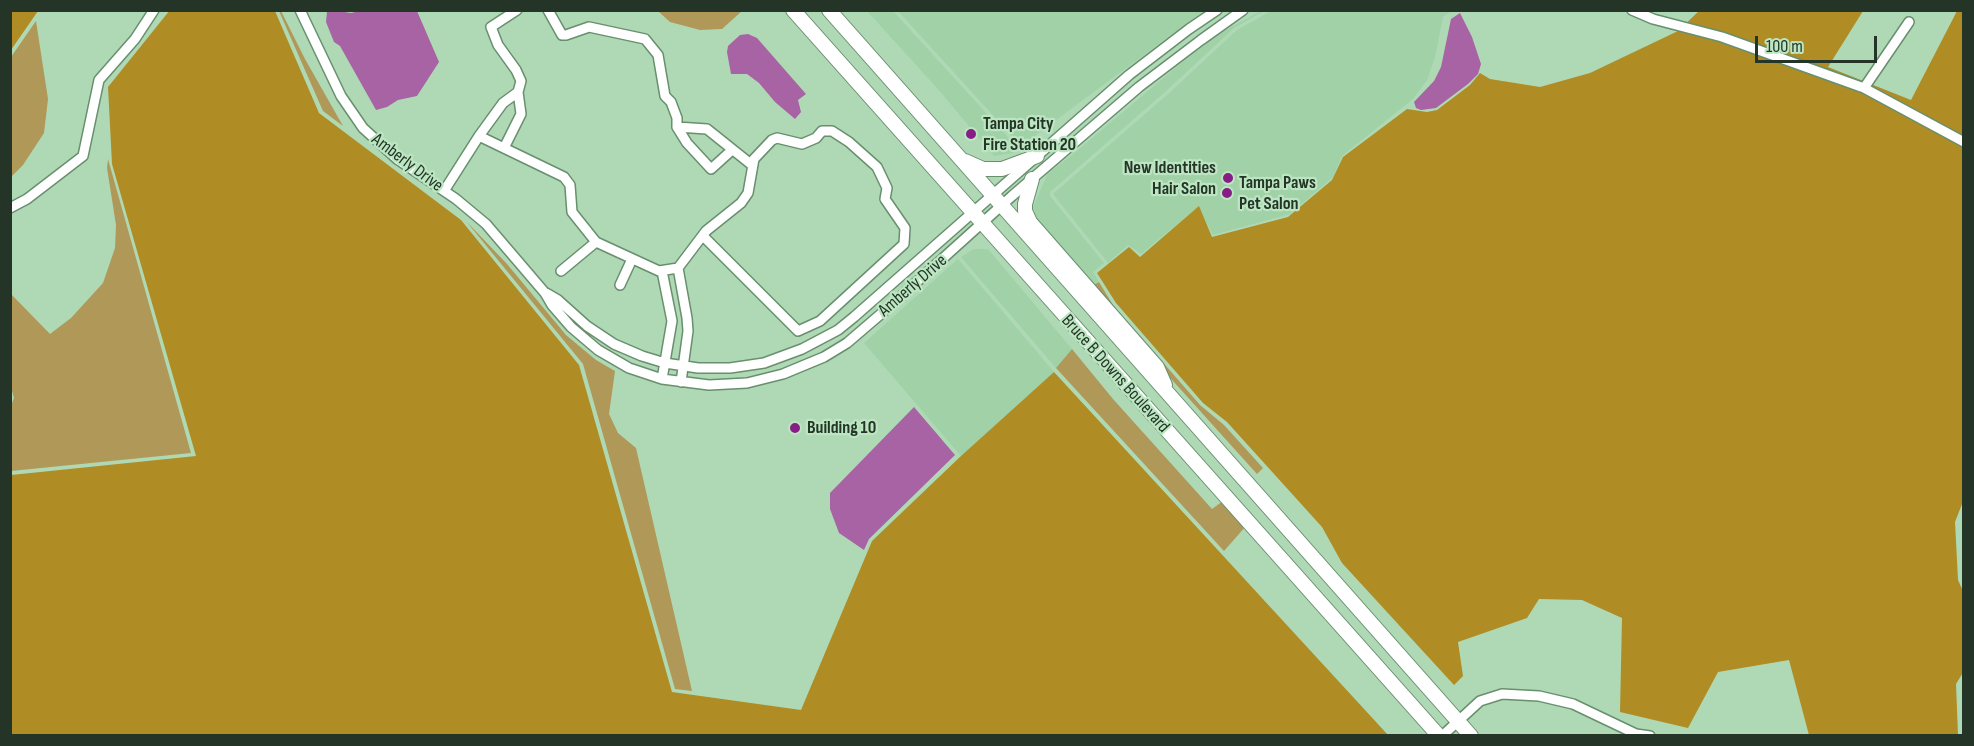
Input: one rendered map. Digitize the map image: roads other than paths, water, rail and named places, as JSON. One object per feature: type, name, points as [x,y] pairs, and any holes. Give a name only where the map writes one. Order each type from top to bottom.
[{"type":"main road","name":"Bruce B Downs Boulevard","points":[[793,10],[1218,489],[1441,735]]},
{"type":"main road","name":"Bruce B Downs Boulevard","points":[[829,10],[1471,735]]},
{"type":"main road","points":[[959,158],[983,169],[994,169],[1012,166],[1037,156]]},
{"type":"main road","points":[[1032,179],[1025,204],[1025,211],[1030,222],[1157,367],[1170,396]]},
{"type":"street","points":[[10,208],[27,199],[83,156],[99,80],[135,39],[154,10]]},
{"type":"street","name":"Amberly Drive","points":[[300,10],[341,96],[363,128],[397,159],[473,212],[486,224],[571,327],[598,350],[628,368],[662,379],[710,385],[747,383],[783,374],[824,357],[859,333],[982,224],[997,201],[1037,156],[1129,75],[1216,10]]},
{"type":"street","points":[[504,148],[521,114],[518,92],[521,81],[498,45],[491,27],[517,10]]},
{"type":"street","points":[[548,10],[562,34],[566,35],[589,27],[645,39],[658,55],[665,96],[671,102],[677,118],[677,127],[687,143],[711,169],[732,150]]},
{"type":"street","name":"Amberly Drive","points":[[545,293],[558,300],[587,326],[614,344],[665,363],[714,369],[747,366],[784,357],[821,340],[854,317],[972,213],[997,201],[1032,179],[1158,72],[1243,10]]},
{"type":"street","points":[[1632,10],[1653,19],[1722,37],[1864,88],[1964,142]]},
{"type":"street","points":[[1864,88],[1909,22]]},
{"type":"street","points":[[444,191],[503,103],[518,92]]},
{"type":"street","points":[[677,127],[707,129],[752,165]]},
{"type":"street","points":[[479,136],[564,177],[570,185],[572,212],[596,242],[659,271],[678,268],[702,236],[706,231],[741,203],[748,193],[754,159],[772,140],[777,138],[802,144],[816,138],[822,131],[832,131],[849,142],[877,167],[887,188],[885,199],[904,228],[904,244],[820,321],[798,331],[702,236]]},
{"type":"street","points":[[561,271],[596,242]]},
{"type":"street","points":[[620,285],[632,259]]},
{"type":"street","points":[[678,268],[688,331],[681,382]]},
{"type":"street","points":[[662,271],[671,330],[662,379]]},
{"type":"street","points":[[671,330],[688,331]]},
{"type":"street","points":[[1441,735],[1480,701],[1492,696],[1514,694],[1539,696],[1573,704],[1636,734],[1650,735]]},
{"type":"place","name":"Tampa City Fire Station 20","points":[[971,134]]},
{"type":"place","name":"New Identities Hair Salon","points":[[1228,178]]},
{"type":"place","name":"Tampa Paws Pet Salon","points":[[1227,193]]},
{"type":"place","name":"Building 10","points":[[795,428]]}]
